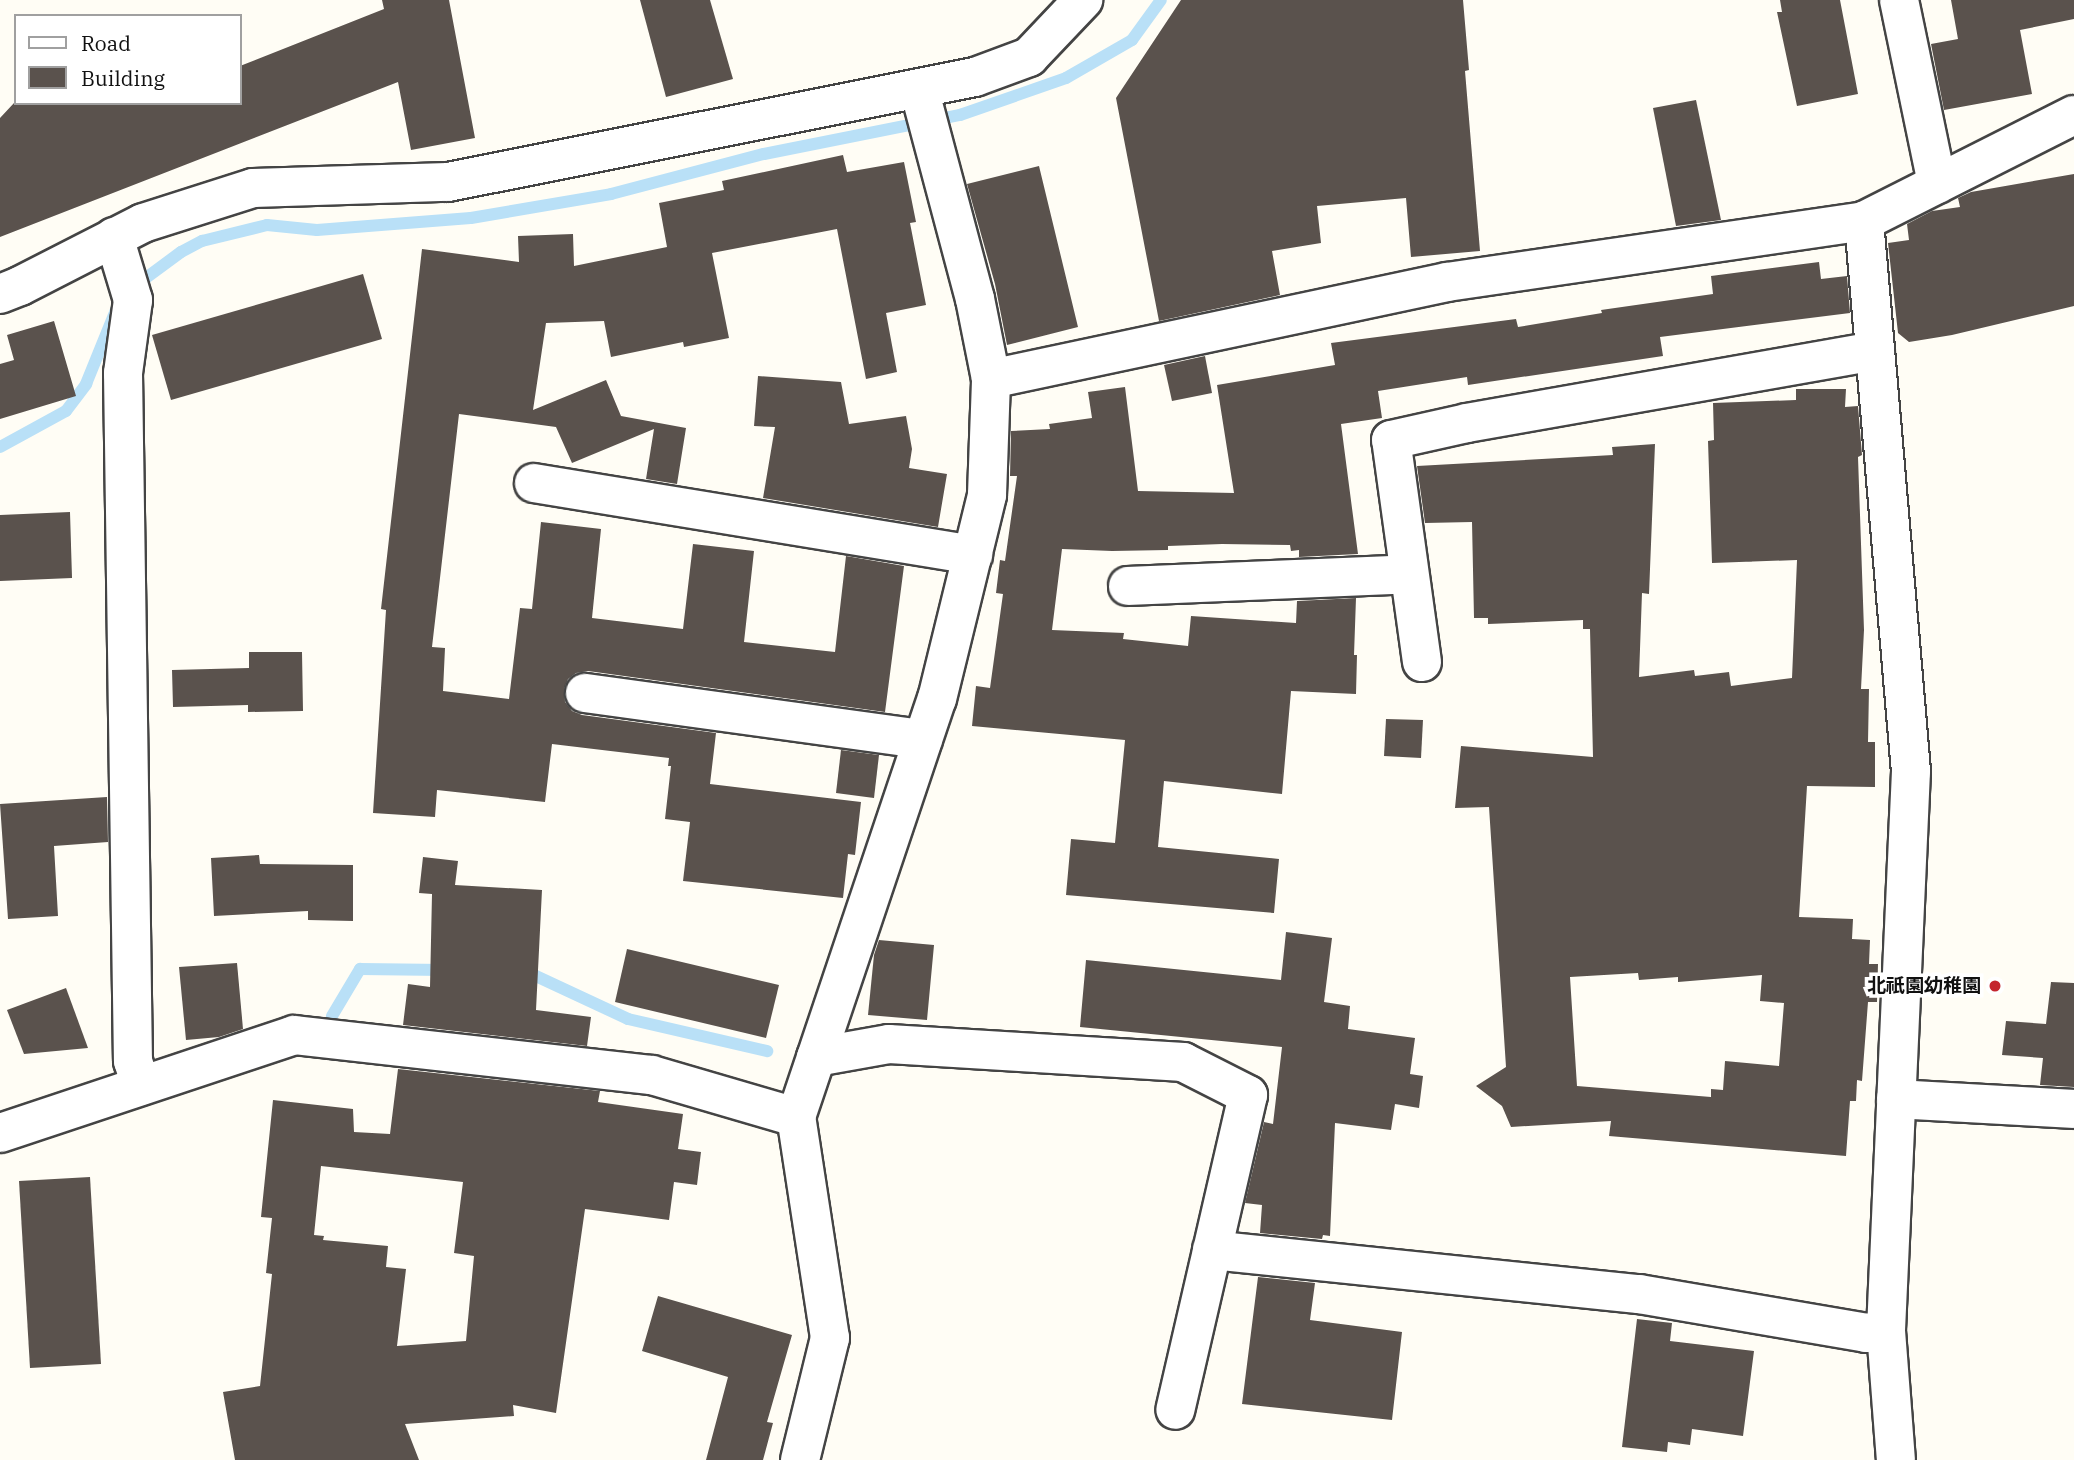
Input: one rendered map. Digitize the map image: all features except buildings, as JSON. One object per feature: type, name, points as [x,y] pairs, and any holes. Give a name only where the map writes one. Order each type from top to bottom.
[{"type":"street","points":[[0,294],[142,223],[253,188],[448,182],[975,77],[1029,57],[1083,0]]},
{"type":"street","points":[[1899,0],[1937,184]]},
{"type":"street","points":[[800,1460],[830,1338],[796,1117],[937,699],[987,495],[991,379],[975,299],[919,88]]},
{"type":"street","points":[[991,379],[1447,282],[1864,221],[2074,115]]},
{"type":"street","points":[[1864,221],[1912,771],[1886,1331],[1896,1460]]},
{"type":"street","points":[[114,237],[133,300],[123,373],[133,1061],[141,1086]]},
{"type":"street","points":[[1422,662],[1391,440],[1875,351]]},
{"type":"street","points":[[534,482],[973,555]]},
{"type":"street","points":[[1128,586],[1409,574]]},
{"type":"street","points":[[585,693],[923,739]]},
{"type":"street","points":[[0,1133],[294,1035],[652,1075],[796,1117]]},
{"type":"street","points":[[816,1057],[889,1044],[1183,1062],[1248,1095],[1175,1410]]},
{"type":"street","points":[[1896,1100],[2074,1109]]},
{"type":"street","points":[[1212,1250],[1639,1294],[1866,1333],[1886,1331]]},
{"type":"waterway","points":[[135,286],[181,252],[202,241],[267,225],[317,230],[471,218],[611,194],[764,154],[960,115],[1066,78],[1132,40],[1161,0]]},
{"type":"waterway","points":[[0,447],[66,411],[86,384],[116,310]]},
{"type":"waterway","points":[[332,1016],[360,969],[445,970]]},
{"type":"waterway","points":[[523,970],[628,1019],[767,1051]]},
{"type":"place","name":"北祇園幼稚園","points":[[1995,986]]}]
